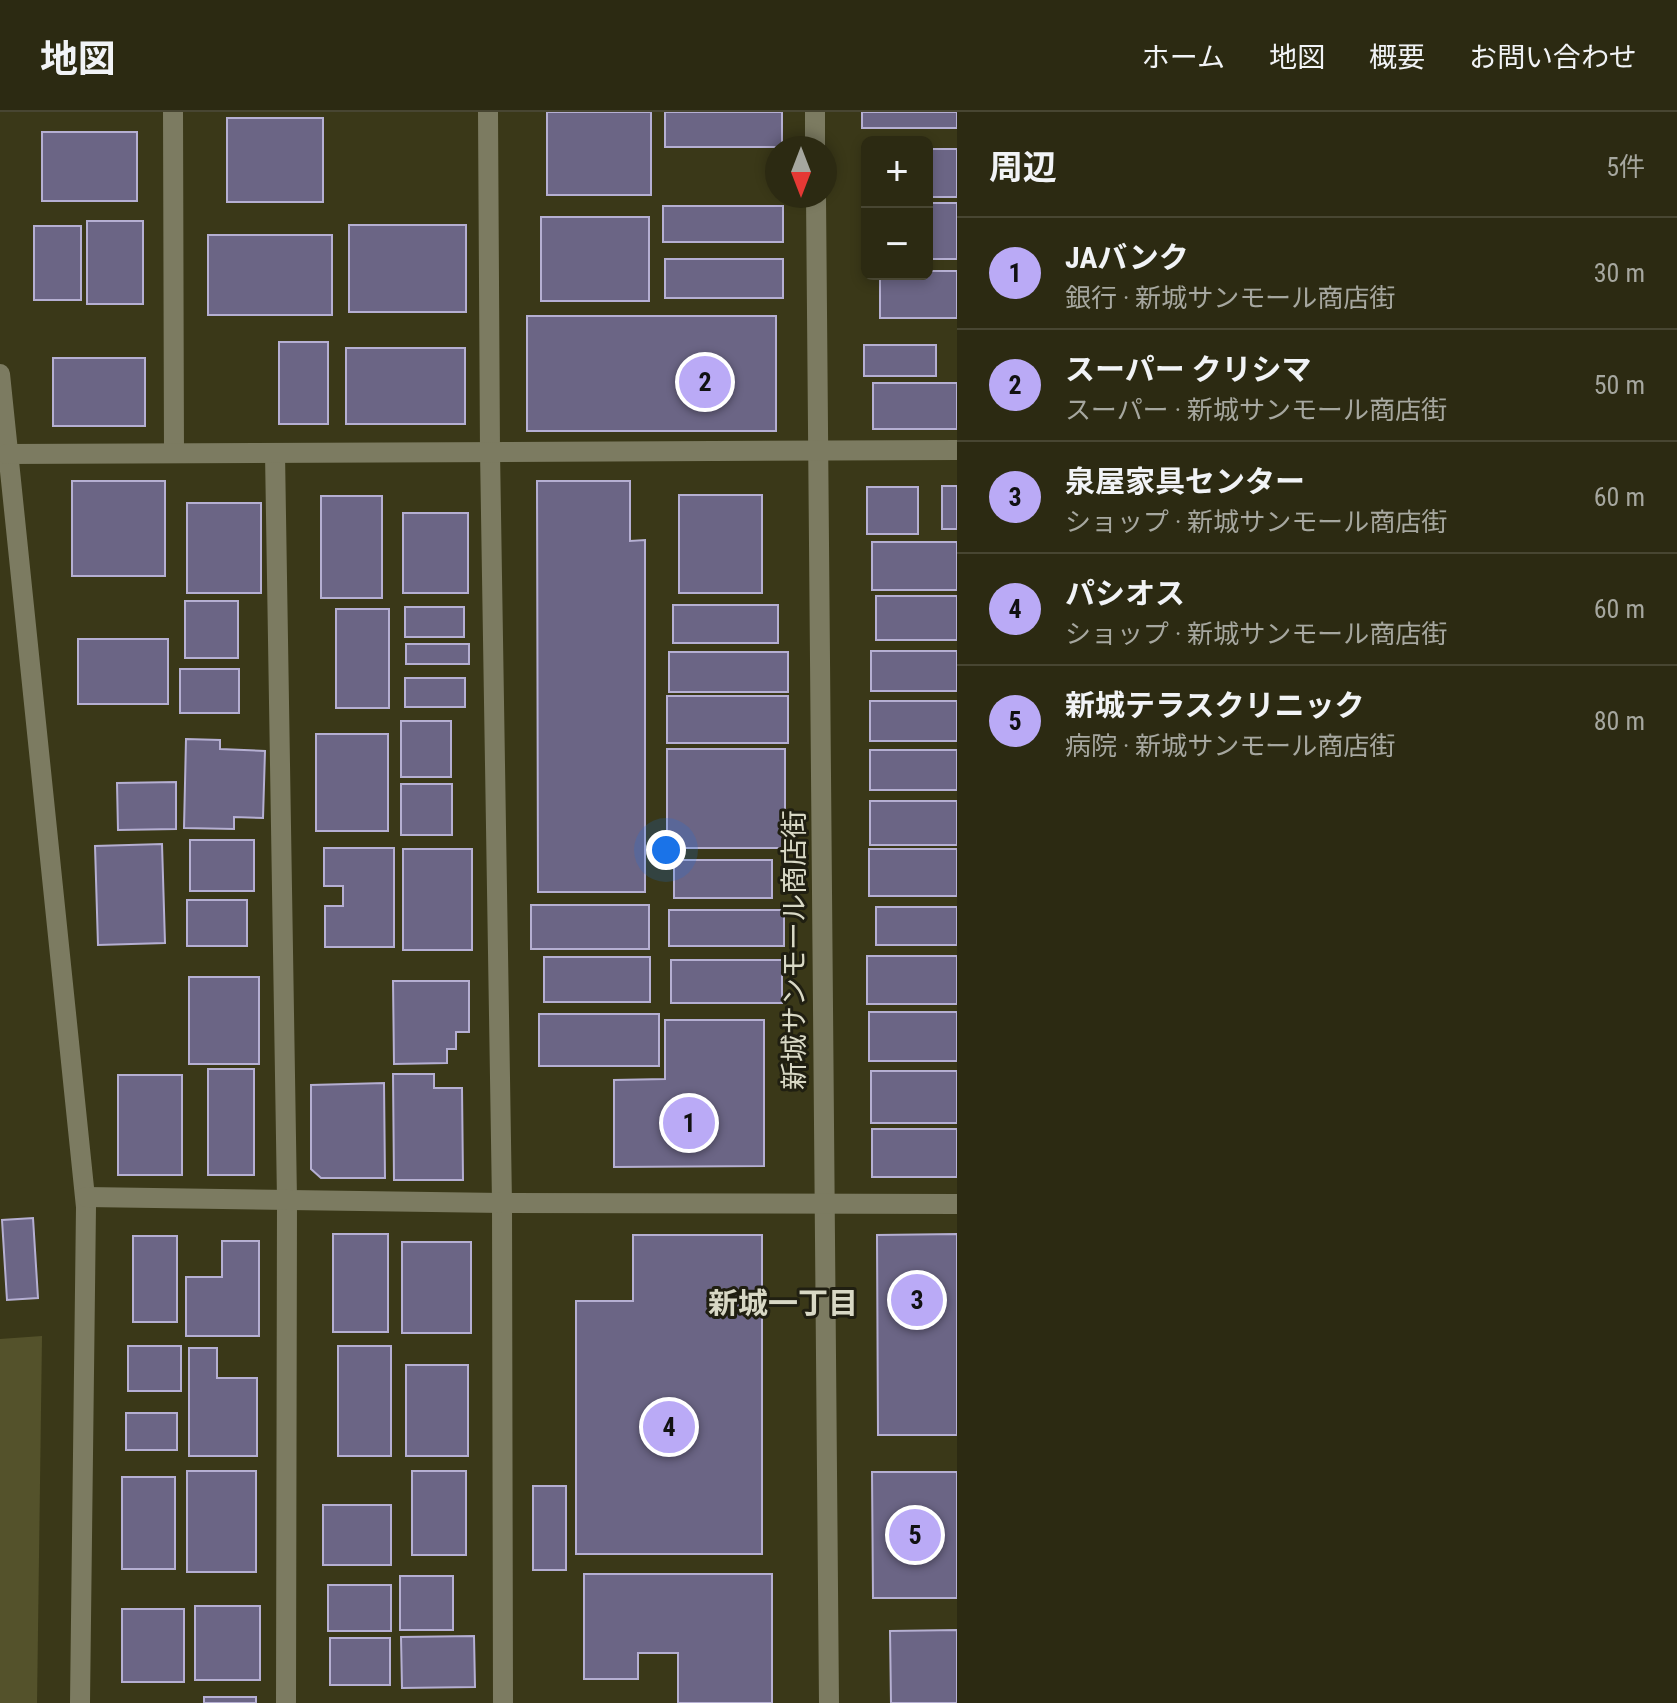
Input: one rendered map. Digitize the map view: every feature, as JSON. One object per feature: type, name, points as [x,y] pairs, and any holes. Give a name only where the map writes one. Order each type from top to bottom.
[{"type":"street","points":[[173,112],[174,453]]},
{"type":"street","points":[[488,112],[502,1203],[503,1703]]},
{"type":"street","points":[[815,112],[815,136]]},
{"type":"street","name":"新城サンモール商店街","points":[[816,208],[829,1703]]},
{"type":"street","points":[[0,374],[8,503],[86,1197],[80,1703]]},
{"type":"street","points":[[7,454],[957,450]]},
{"type":"street","points":[[275,453],[287,1200],[286,1703]]},
{"type":"street","points":[[86,1197],[502,1203],[957,1204]]},
{"type":"shaded area","points":[[42,1336],[37,1703],[0,1703],[0,1339]]},
{"type":"building","points":[[547,112],[651,112],[651,195],[547,195]]},
{"type":"building","points":[[665,112],[782,112],[782,136],[765,136],[765,147],[665,147]]},
{"type":"building","points":[[862,112],[957,112],[957,128],[862,128]]},
{"type":"building","points":[[227,118],[323,118],[323,202],[227,202]]},
{"type":"building","points":[[42,132],[137,132],[137,201],[42,201]]},
{"type":"building","points":[[933,149],[957,149],[957,197],[933,197]]},
{"type":"building","points":[[933,203],[957,203],[957,259],[933,259]]},
{"type":"building","points":[[663,206],[783,208],[783,242],[663,242]]},
{"type":"building","points":[[541,217],[649,217],[649,301],[541,301]]},
{"type":"building","points":[[87,221],[143,221],[143,304],[87,304]]},
{"type":"building","points":[[349,225],[466,225],[466,312],[349,312]]},
{"type":"building","points":[[34,226],[81,226],[81,300],[34,300]]},
{"type":"building","points":[[208,235],[332,235],[332,315],[208,315]]},
{"type":"building","points":[[665,259],[783,259],[783,298],[665,298]]},
{"type":"building","points":[[933,271],[957,271],[957,318],[880,318],[880,280],[933,280]]},
{"type":"building","points":[[527,316],[776,316],[776,431],[527,431]]},
{"type":"building","points":[[279,342],[328,342],[328,424],[279,424]]},
{"type":"building","points":[[864,345],[936,345],[936,376],[864,376]]},
{"type":"building","points":[[346,348],[465,348],[465,424],[346,424]]},
{"type":"building","points":[[53,358],[145,358],[145,426],[53,426]]},
{"type":"building","points":[[873,383],[957,383],[957,429],[873,429]]},
{"type":"building","points":[[72,481],[165,481],[165,576],[72,576]]},
{"type":"building","points":[[537,481],[630,481],[630,541],[645,540],[645,892],[538,892]]},
{"type":"building","points":[[942,486],[957,486],[957,529],[942,529]]},
{"type":"building","points":[[867,487],[918,487],[918,534],[867,534]]},
{"type":"building","points":[[679,495],[762,495],[762,593],[679,593]]},
{"type":"building","points":[[321,496],[382,496],[382,598],[321,598]]},
{"type":"building","points":[[187,503],[261,503],[261,593],[187,593]]},
{"type":"building","points":[[403,513],[468,513],[468,593],[403,593]]},
{"type":"building","points":[[872,542],[957,542],[957,590],[872,590]]},
{"type":"building","points":[[876,596],[957,596],[957,640],[876,640]]},
{"type":"building","points":[[185,601],[238,601],[238,658],[185,658]]},
{"type":"building","points":[[673,605],[778,605],[778,643],[673,643]]},
{"type":"building","points":[[405,607],[464,607],[464,637],[405,637]]},
{"type":"building","points":[[336,609],[389,609],[389,708],[336,708]]},
{"type":"building","points":[[78,639],[168,639],[168,704],[78,704]]},
{"type":"building","points":[[406,644],[469,644],[469,664],[406,664]]},
{"type":"building","points":[[871,651],[957,651],[957,691],[871,691]]},
{"type":"building","points":[[669,652],[788,652],[788,692],[669,692]]},
{"type":"building","points":[[180,669],[239,669],[239,713],[180,713]]},
{"type":"building","points":[[405,678],[465,678],[465,707],[405,707]]},
{"type":"building","points":[[667,696],[788,696],[788,743],[667,743]]},
{"type":"building","points":[[870,701],[957,701],[957,741],[870,741]]},
{"type":"building","points":[[401,721],[451,721],[451,777],[401,777]]},
{"type":"building","points":[[316,734],[388,734],[388,831],[316,831]]},
{"type":"building","points":[[186,739],[220,740],[220,749],[265,751],[263,818],[234,817],[234,829],[184,828]]},
{"type":"building","points":[[667,749],[785,749],[785,848],[667,848]]},
{"type":"building","points":[[870,750],[957,750],[957,790],[870,790]]},
{"type":"building","points":[[176,782],[176,829],[118,830],[117,783]]},
{"type":"building","points":[[401,784],[452,784],[452,835],[401,835]]},
{"type":"building","points":[[870,801],[957,801],[957,845],[870,845]]},
{"type":"building","points":[[190,840],[254,840],[254,891],[190,891]]},
{"type":"building","points":[[162,844],[165,943],[98,945],[95,846]]},
{"type":"building","points":[[324,848],[394,848],[394,947],[325,947],[325,906],[343,906],[343,886],[324,886]]},
{"type":"building","points":[[403,849],[472,849],[472,950],[403,950]]},
{"type":"building","points":[[869,849],[957,849],[957,896],[869,896]]},
{"type":"building","points":[[674,860],[772,860],[772,898],[674,898]]},
{"type":"building","points":[[187,900],[247,900],[247,946],[187,946]]},
{"type":"building","points":[[531,905],[649,905],[649,949],[531,949]]},
{"type":"building","points":[[876,907],[957,907],[957,945],[876,945]]},
{"type":"building","points":[[669,910],[784,910],[784,946],[669,946]]},
{"type":"building","points":[[867,956],[957,956],[957,1004],[867,1004]]},
{"type":"building","points":[[544,957],[650,957],[650,1002],[544,1002]]},
{"type":"building","points":[[671,960],[782,960],[782,1003],[671,1003]]},
{"type":"building","points":[[189,977],[259,977],[259,1064],[189,1064]]},
{"type":"building","points":[[393,981],[469,981],[469,1032],[456,1032],[456,1049],[447,1049],[447,1063],[394,1064]]},
{"type":"building","points":[[869,1012],[957,1012],[957,1061],[869,1061]]},
{"type":"building","points":[[539,1014],[659,1014],[659,1066],[539,1066]]},
{"type":"building","points":[[665,1020],[764,1020],[764,1166],[614,1167],[614,1080],[665,1079]]},
{"type":"building","points":[[208,1069],[254,1069],[254,1175],[208,1175]]},
{"type":"building","points":[[871,1071],[957,1071],[957,1123],[871,1123]]},
{"type":"building","points":[[393,1074],[434,1074],[434,1088],[462,1088],[463,1180],[394,1180]]},
{"type":"building","points":[[118,1075],[182,1075],[182,1175],[118,1175]]},
{"type":"building","points":[[384,1083],[385,1178],[321,1178],[311,1169],[311,1085]]},
{"type":"building","points":[[872,1129],[957,1129],[957,1177],[872,1177]]},
{"type":"building","points":[[33,1218],[38,1298],[7,1300],[2,1220]]},
{"type":"building","points":[[333,1234],[388,1234],[388,1332],[333,1332]]},
{"type":"building","points":[[957,1234],[957,1435],[878,1435],[877,1235]]},
{"type":"building","points":[[633,1235],[762,1235],[762,1554],[576,1554],[576,1301],[633,1301]]},
{"type":"building","points":[[133,1236],[177,1236],[177,1322],[133,1322]]},
{"type":"building","points":[[222,1241],[259,1241],[259,1336],[186,1336],[186,1277],[222,1277]]},
{"type":"building","points":[[402,1242],[471,1242],[471,1333],[402,1333]]},
{"type":"building","points":[[128,1346],[181,1346],[181,1391],[128,1391]]},
{"type":"building","points":[[338,1346],[391,1346],[391,1456],[338,1456]]},
{"type":"building","points":[[189,1348],[217,1348],[217,1378],[257,1378],[257,1456],[189,1456]]},
{"type":"building","points":[[406,1365],[468,1365],[468,1456],[406,1456]]},
{"type":"building","points":[[126,1413],[177,1413],[177,1450],[126,1450]]},
{"type":"building","points":[[187,1471],[256,1471],[256,1572],[187,1572]]},
{"type":"building","points":[[412,1471],[466,1471],[466,1555],[412,1555]]},
{"type":"building","points":[[872,1472],[957,1472],[957,1598],[873,1598]]},
{"type":"building","points":[[122,1477],[175,1477],[175,1569],[122,1569]]},
{"type":"building","points":[[533,1486],[566,1486],[566,1570],[533,1570]]},
{"type":"building","points":[[323,1505],[391,1505],[391,1565],[323,1565]]},
{"type":"building","points":[[584,1574],[772,1574],[772,1703],[678,1703],[678,1653],[638,1653],[638,1679],[584,1679]]},
{"type":"building","points":[[400,1576],[453,1576],[453,1630],[400,1630]]},
{"type":"building","points":[[328,1585],[391,1585],[391,1631],[328,1631]]},
{"type":"building","points":[[195,1606],[260,1606],[260,1680],[195,1680]]},
{"type":"building","points":[[122,1609],[184,1609],[184,1682],[122,1682]]},
{"type":"building","points":[[957,1630],[957,1703],[891,1703],[890,1631]]},
{"type":"building","points":[[474,1636],[475,1687],[402,1688],[401,1637]]},
{"type":"building","points":[[330,1638],[390,1638],[390,1685],[330,1685]]},
{"type":"building","points":[[204,1697],[256,1697],[256,1703],[204,1703]]},
{"type":"place","name":"スーパー クリシマ","points":[[705,382]]},
{"type":"place","name":"JAバンク","points":[[689,1123]]},
{"type":"place","name":"泉屋家具センター","points":[[917,1300]]},
{"type":"place","name":"パシオス","points":[[669,1427]]},
{"type":"place","name":"新城テラスクリニック","points":[[915,1535]]},
{"type":"district","name":"新城一丁目","points":[[783,1303]]}]
